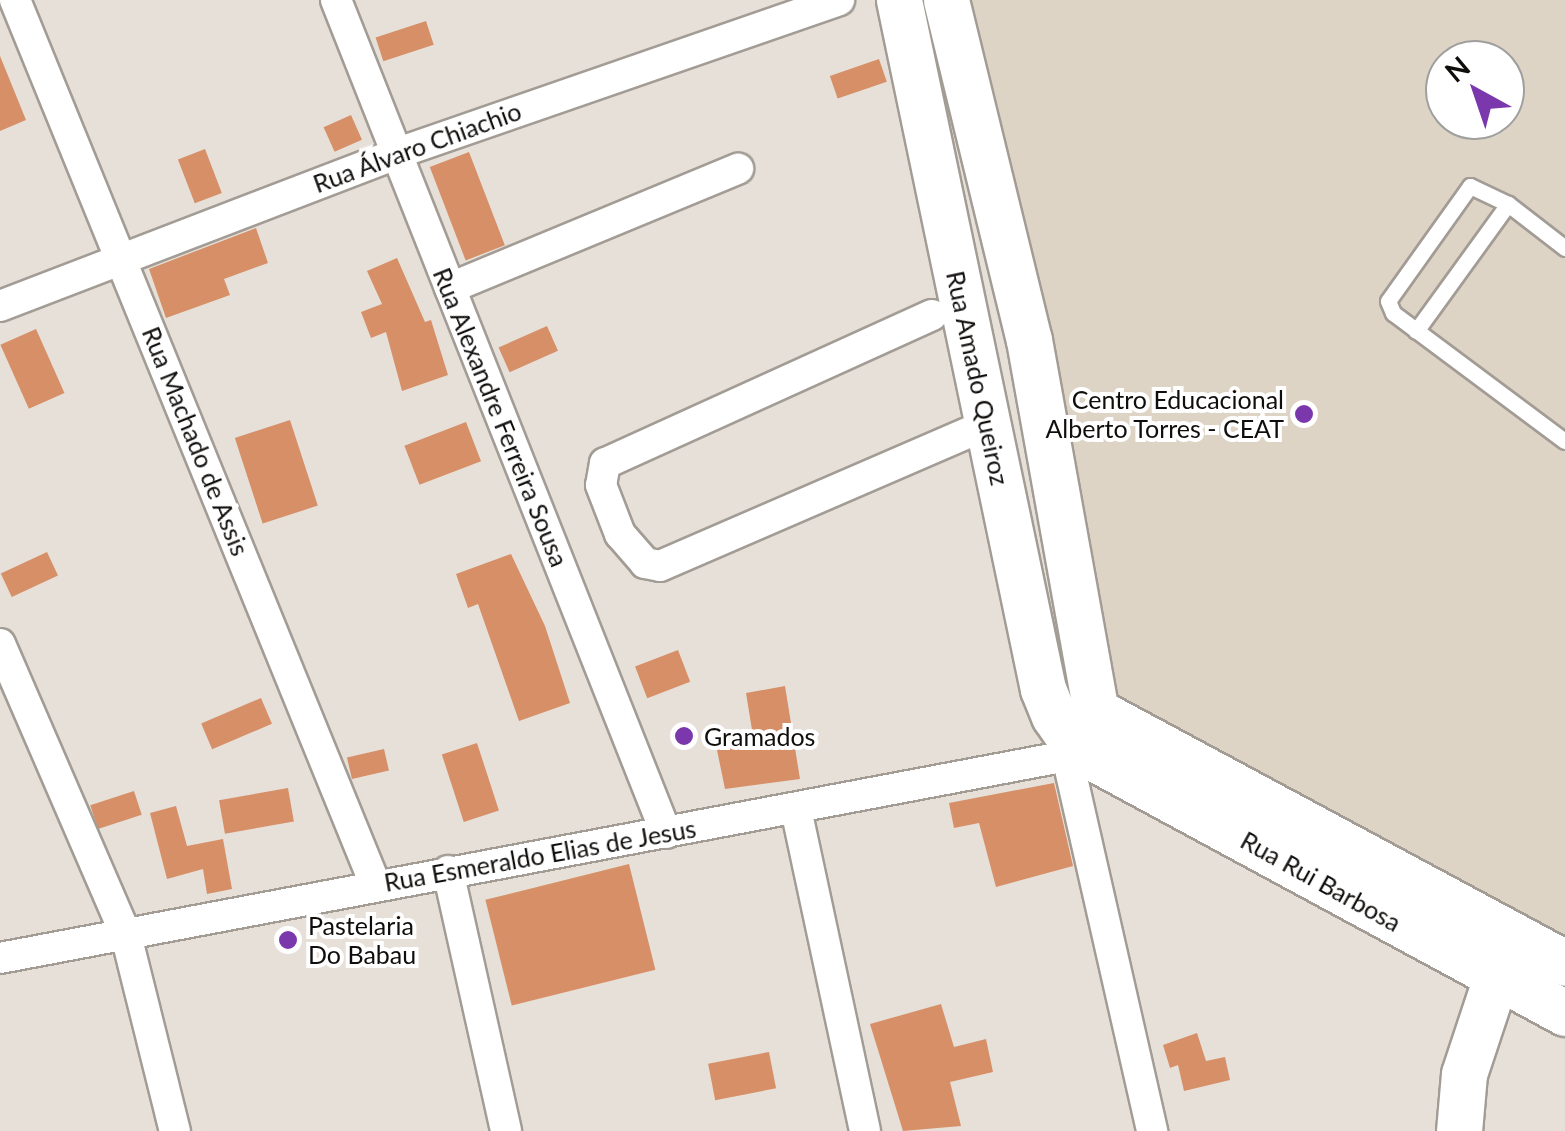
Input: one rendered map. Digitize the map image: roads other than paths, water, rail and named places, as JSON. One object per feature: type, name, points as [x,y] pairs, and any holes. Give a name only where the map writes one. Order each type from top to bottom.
[{"type":"street","name":"Rua Machado de Assis","points":[[15,0],[374,884]]},
{"type":"street","name":"Rua Alexandre Ferreira Sousa","points":[[336,0],[666,833]]},
{"type":"street","name":"Rua Álvaro Chiachio","points":[[0,306],[121,256],[395,154],[839,0]]},
{"type":"street","name":"Rua Amado Queiroz","points":[[900,0],[1043,689],[1080,739]]},
{"type":"street","points":[[946,0],[1029,340],[1080,739],[1152,1131]]},
{"type":"street","points":[[450,288],[738,169]]},
{"type":"street","points":[[932,315],[604,463],[601,485],[620,534],[645,563],[660,566],[988,424]]},
{"type":"street","points":[[0,644],[126,936],[174,1131]]},
{"type":"street","name":"Rua Esmeraldo Elias de Jesus","points":[[0,958],[374,884],[796,809],[1080,739]]},
{"type":"street","name":"Rua Rui Barbosa","points":[[1080,739],[1512,934],[1565,962]]},
{"type":"street","name":"Rua Rui Barbosa","points":[[1080,739],[1565,1013]]},
{"type":"street","points":[[796,809],[865,1131]]},
{"type":"street","points":[[448,871],[506,1131]]},
{"type":"street","points":[[1459,1131],[1464,1074],[1494,975],[1512,934]]},
{"type":"lane","points":[[1565,248],[1483,188],[1464,189],[1389,297],[1393,313],[1565,441]]},
{"type":"lane","points":[[1416,331],[1508,204]]},
{"type":"place","name":"Centro Educacional Alberto Torres - CEAT","points":[[1304,414]]},
{"type":"place","name":"Gramados","points":[[684,736]]},
{"type":"place","name":"Pastelaria Do Babau","points":[[288,940]]}]
